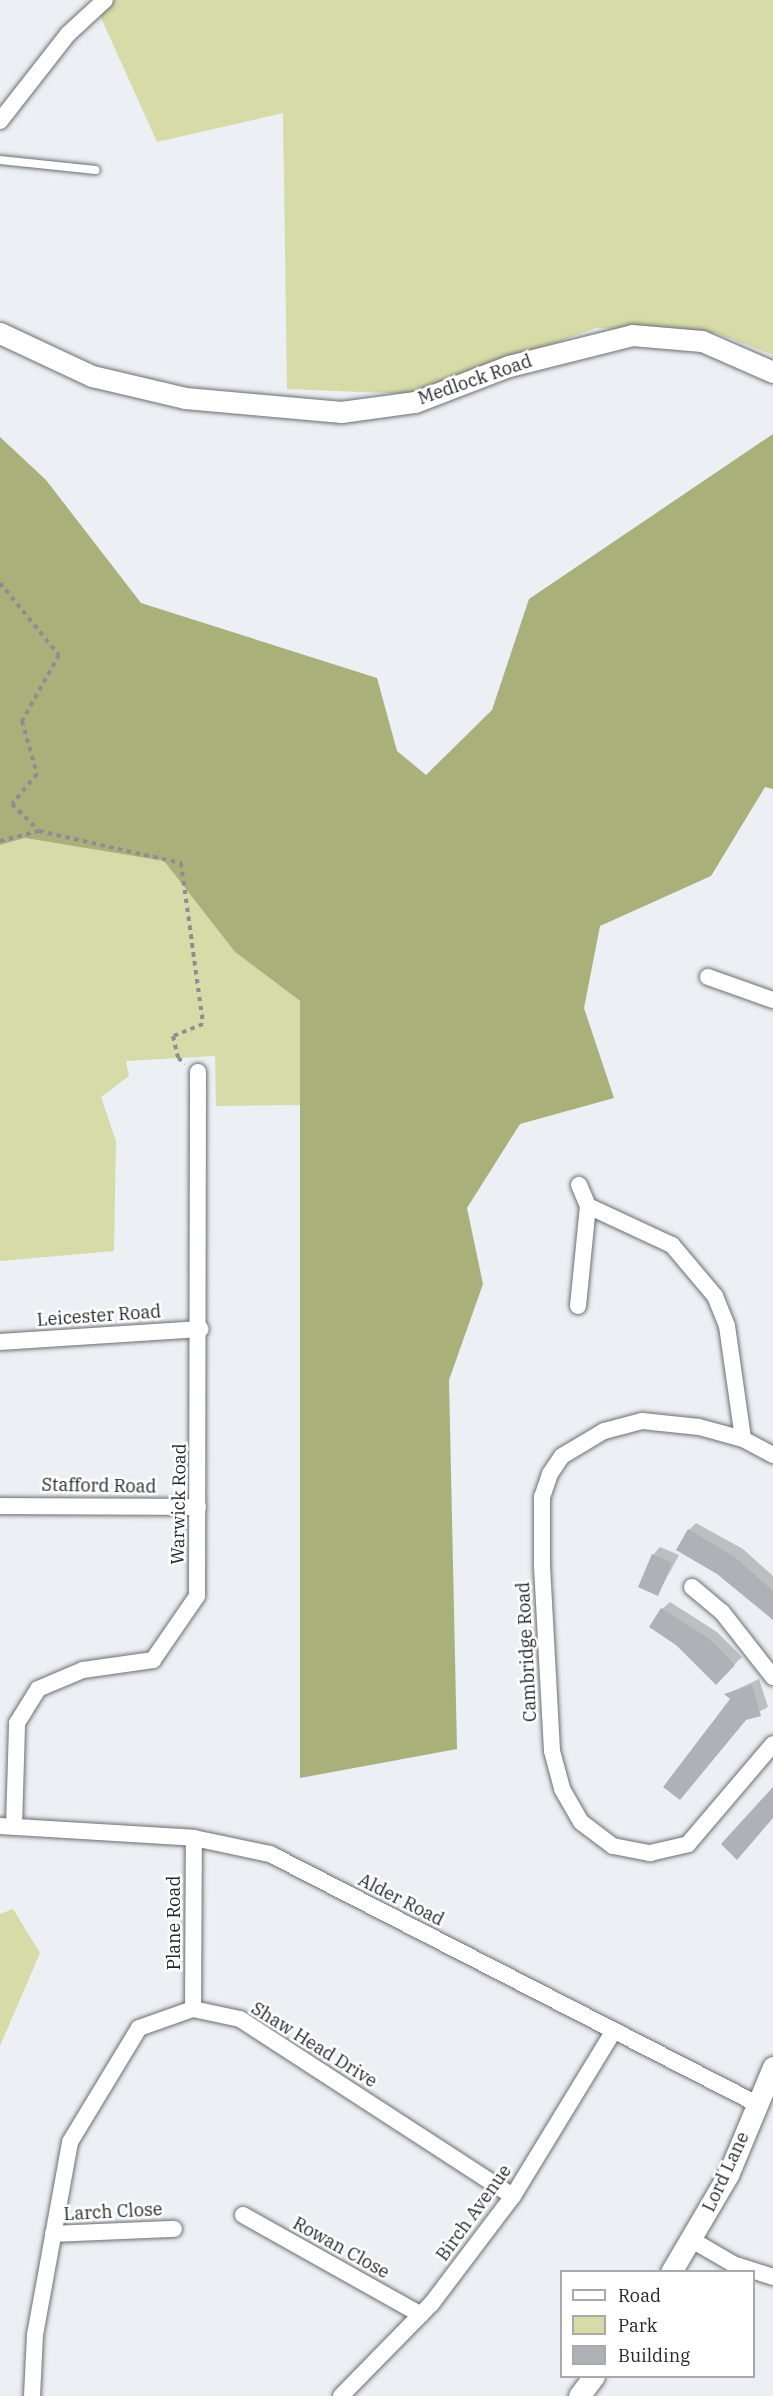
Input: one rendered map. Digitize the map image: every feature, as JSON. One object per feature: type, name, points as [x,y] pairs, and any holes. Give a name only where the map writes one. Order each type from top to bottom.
[{"type":"street","points":[[0,121],[68,34],[105,0]]},
{"type":"street","name":"Medlock Road","points":[[0,333],[92,376],[185,398],[341,412],[415,402],[509,366],[632,335],[702,341],[773,372]]},
{"type":"street","points":[[708,977],[773,1000]]},
{"type":"street","name":"Warwick Road","points":[[7,1826],[16,1723],[38,1689],[83,1670],[153,1660],[197,1596],[201,1329],[198,1072]]},
{"type":"street","points":[[578,1306],[588,1206],[579,1185]]},
{"type":"street","points":[[588,1206],[672,1245],[716,1296],[727,1326],[743,1439]]},
{"type":"street","name":"Leicester Road","points":[[0,1342],[201,1329]]},
{"type":"street","name":"Cambridge Road","points":[[773,1455],[743,1439],[642,1421],[604,1431],[562,1456],[550,1474],[542,1497],[542,1566],[552,1751],[562,1789],[580,1822],[613,1846],[650,1853],[688,1844],[773,1744]]},
{"type":"street","name":"Stafford Road","points":[[0,1506],[198,1507]]},
{"type":"street","points":[[692,1587],[722,1612],[773,1677]]},
{"type":"street","name":"Alder Road","points":[[7,1826],[194,1838],[270,1854],[757,2104]]},
{"type":"street","name":"Plane Road","points":[[193,2009],[194,1838]]},
{"type":"street","points":[[32,2396],[35,2335],[70,2142],[139,2028],[193,2009]]},
{"type":"street","name":"Shaw Head Drive","points":[[193,2009],[240,2019],[513,2196]]},
{"type":"street","name":"Birch Avenue","points":[[340,2396],[421,2314],[513,2196],[613,2032]]},
{"type":"street","name":"Lord Lane","points":[[672,2270],[692,2240],[773,2067]]},
{"type":"street","name":"Rowan Close","points":[[243,2215],[421,2314]]},
{"type":"street","name":"Larch Close","points":[[53,2234],[174,2229]]},
{"type":"street","points":[[692,2240],[733,2264],[751,2270]]},
{"type":"street","points":[[755,2271],[773,2277]]},
{"type":"street","points":[[579,2396],[592,2378]]},
{"type":"lane","points":[[0,160],[95,170]]},
{"type":"path","points":[[0,582],[59,655],[22,721],[37,774],[12,804],[39,831]]},
{"type":"path","points":[[0,841],[39,831],[181,863],[203,1024],[173,1036],[178,1058],[198,1072]]},
{"type":"green space","points":[[109,0],[773,0],[773,355],[716,333],[596,328],[412,394],[287,389],[283,113],[157,142],[98,11]]},
{"type":"green space","points":[[773,434],[773,789],[765,787],[711,876],[600,926],[584,1008],[614,1098],[520,1124],[467,1208],[483,1284],[449,1380],[457,1749],[300,1778],[300,1001],[235,952],[164,861],[25,838],[0,845],[0,437],[46,480],[141,603],[377,678],[397,751],[426,775],[492,710],[529,599]]},
{"type":"green space","points":[[25,838],[164,861],[235,952],[300,1001],[302,1105],[216,1106],[215,1056],[126,1061],[129,1076],[101,1097],[116,1141],[114,1251],[0,1261],[0,845]]},
{"type":"green space","points":[[13,1909],[40,1953],[0,2046],[0,1914]]},
{"type":"building","points":[[688,1529],[735,1557],[773,1591],[773,1620],[717,1574],[676,1550]]},
{"type":"building","points":[[652,1554],[672,1563],[658,1596],[638,1587]]},
{"type":"building","points":[[661,1608],[710,1639],[735,1665],[716,1685],[676,1645],[649,1627]]},
{"type":"building","points":[[752,1685],[761,1716],[746,1720],[680,1800],[663,1787],[730,1699],[724,1694]]},
{"type":"building","points":[[773,1787],[773,1818],[737,1860],[721,1844]]}]
